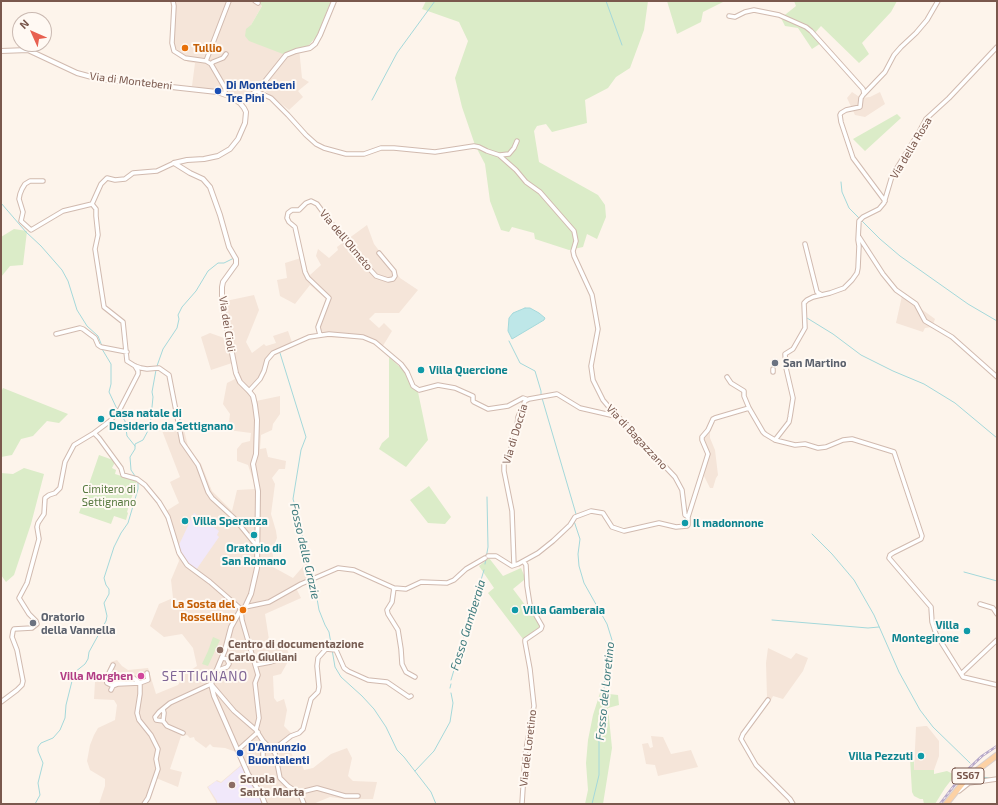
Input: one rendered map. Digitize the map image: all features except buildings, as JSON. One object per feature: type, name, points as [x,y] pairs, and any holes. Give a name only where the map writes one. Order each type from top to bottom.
[{"type":"main road","name":"SS67","points":[[946,804],[967,778],[997,755]]},
{"type":"street","points":[[173,1],[172,43],[174,51],[185,58],[206,61],[211,64],[225,88],[225,94]]},
{"type":"street","points":[[206,61],[229,1]]},
{"type":"street","points":[[92,204],[101,184],[107,178],[115,180],[125,179],[133,173],[157,171],[174,163],[218,156],[230,149],[238,139],[245,123],[246,112],[240,103],[256,91],[286,55],[310,48],[315,44],[334,1]]},
{"type":"street","points":[[790,353],[805,328],[804,304],[807,300],[844,288],[857,273],[859,221],[862,217],[879,208],[885,201],[853,158],[840,115],[843,111],[860,108],[861,98],[863,95],[885,72],[894,55],[927,20],[938,1]]},
{"type":"street","points":[[729,16],[732,17],[745,12],[759,11],[779,15],[806,27],[863,89],[863,95]]},
{"type":"street","name":"Via della Rosa","points":[[885,201],[892,176],[926,118],[949,98],[997,47]]},
{"type":"street","name":"Via di Montebeni","points":[[1,51],[28,50],[77,73],[99,79],[196,89],[225,94],[240,103]]},
{"type":"street","points":[[211,64],[223,58],[226,54]]},
{"type":"street","name":"Via di Bagazzano","points":[[256,91],[271,98],[316,144],[332,150],[364,154],[381,148],[435,152],[480,146],[487,151],[499,155],[516,170],[526,182],[540,192],[574,231],[576,241],[573,251],[592,295],[598,326],[591,366],[593,380],[603,400],[675,477],[682,490],[686,515],[688,518]]},
{"type":"street","points":[[499,155],[509,154],[516,144],[516,141]]},
{"type":"street","name":"Via dei Cioli","points":[[174,163],[203,179],[210,187],[229,247],[234,255],[236,264],[223,282],[222,303],[236,373],[240,382],[253,396],[257,420],[256,454],[253,464],[258,490],[256,573],[251,594],[231,627],[211,684]]},
{"type":"street","points":[[43,180],[30,180],[25,184],[20,194],[19,199],[23,212],[21,221],[31,230],[63,211],[92,204]]},
{"type":"street","name":"Via dell'Olmeto","points":[[320,335],[318,327],[329,298],[308,278],[305,272],[295,227],[287,218],[288,213],[292,210],[299,210],[310,201],[317,204],[346,242],[376,276],[388,280],[393,279],[395,276],[394,271],[379,253]]},
{"type":"street","points":[[92,204],[96,209],[98,235],[95,249],[104,307],[123,322],[127,361],[135,366],[147,369],[159,368],[169,375],[182,442],[198,465],[208,492],[212,498],[234,518],[256,545]]},
{"type":"street","points":[[859,237],[883,274],[896,290],[916,304],[925,321],[957,341],[997,377]]},
{"type":"street","points":[[805,244],[817,292],[822,295]]},
{"type":"street","points":[[814,297],[817,292]]},
{"type":"street","points":[[56,334],[80,328],[95,338],[98,345],[101,347],[127,352]]},
{"type":"street","points":[[249,390],[260,379],[264,371],[266,360],[270,356],[302,340],[329,334],[368,338],[401,364],[407,372],[413,386],[419,390],[438,385],[455,388],[473,396],[473,401],[488,409],[508,406],[523,398],[526,399]]},
{"type":"street","points":[[775,440],[789,422],[790,417],[793,398],[786,368],[785,354],[793,349]]},
{"type":"street","points":[[1,702],[22,685],[23,680],[17,650],[12,637],[13,631],[14,629],[32,628],[36,624],[36,621],[19,598],[27,583],[39,539],[37,527],[44,514],[45,498],[46,496],[55,493],[60,488],[65,462],[74,445],[110,421],[120,409],[138,374],[135,366]]},
{"type":"street","points":[[727,377],[731,383],[744,391],[744,396],[749,408],[763,432],[775,440],[795,445],[804,444],[818,448],[826,447],[843,440],[852,439],[892,451],[895,454],[922,536],[921,539],[892,553],[889,558],[931,607],[932,622],[936,634],[962,675],[966,678],[997,685]]},
{"type":"street","name":"Via di Doccia","points":[[514,565],[512,511],[504,464],[516,435],[518,417],[526,399],[557,394],[580,408],[618,416]]},
{"type":"street","points":[[243,608],[269,602],[301,584],[338,568],[354,570],[394,588],[407,589],[421,582],[447,583],[454,580],[466,569],[486,557],[496,556],[507,563],[514,565],[524,562],[554,541],[575,517],[587,511],[603,513],[609,524],[624,532],[659,523],[676,527],[686,526],[688,525],[688,518],[708,454],[703,444],[702,437],[708,430],[713,419],[749,408]]},
{"type":"street","points":[[94,433],[121,468],[123,475],[137,479],[145,485],[159,502],[168,517],[179,554],[187,565],[243,608]]},
{"type":"street","name":"Via del Loretino","points":[[522,804],[525,755],[534,706],[530,665],[525,640],[542,626],[530,606],[526,565],[524,562]]},
{"type":"street","points":[[394,588],[392,602],[387,610],[398,630],[402,664],[406,672],[415,676]]},
{"type":"street","points":[[980,604],[993,608],[997,614]]},
{"type":"street","points":[[238,750],[257,731],[260,718],[255,683],[258,675],[242,620],[243,608]]},
{"type":"street","points":[[962,675],[962,673],[997,640]]},
{"type":"street","points":[[273,750],[303,729],[311,699],[318,692],[317,666],[318,658],[323,651],[331,649],[336,650],[344,668],[348,671],[368,680],[387,682],[408,697],[411,696]]},
{"type":"street","points":[[216,671],[226,667],[229,664],[222,656]]},
{"type":"street","points":[[255,665],[286,657]]},
{"type":"street","points":[[113,665],[106,679],[107,683],[111,685],[132,677],[140,683]]},
{"type":"street","points":[[111,690],[113,686],[118,684],[140,683],[148,680],[147,673]]},
{"type":"street","points":[[140,683],[137,713],[139,720],[151,735],[158,749],[156,759],[158,769],[148,798],[144,804]]},
{"type":"street","points":[[211,684],[234,711],[257,731],[263,742],[273,750],[276,755],[281,780],[300,794],[304,804]]},
{"type":"street","points":[[163,720],[156,720],[155,717],[170,703],[211,684]]},
{"type":"street","points":[[211,684],[214,696],[250,779],[261,794],[265,804]]},
{"type":"street","points":[[768,700],[743,734],[741,739],[756,765],[790,799],[793,804]]},
{"type":"street","points":[[163,709],[163,720],[167,726],[183,733]]},
{"type":"street","points":[[263,742],[263,762]]},
{"type":"street","points":[[950,798],[969,783],[997,780]]},
{"type":"street","points":[[300,794],[317,788],[345,796],[358,796]]},
{"type":"shaded area","points":[[176,1],[257,1],[262,6],[251,25],[283,54],[299,48],[302,78],[309,82],[298,91],[303,97],[289,110],[259,86],[240,99],[223,92],[192,86],[195,63],[188,62],[173,52],[171,46]]},
{"type":"shaded area","points":[[852,92],[861,98],[870,97],[880,92],[885,104],[865,117],[855,115],[847,98]]},
{"type":"shaded area","points":[[367,225],[374,244],[400,278],[418,290],[399,313],[375,313],[369,319],[379,328],[384,323],[392,331],[381,349],[364,339],[318,337],[316,324],[326,299],[310,285],[295,304],[280,296],[277,280],[287,278],[285,263],[304,257],[309,276],[321,265],[316,256],[318,249],[329,258],[338,250],[337,247]]},
{"type":"shaded area","points":[[905,293],[917,302],[920,308],[935,319],[932,327],[925,328],[923,332],[896,323],[902,296]]},
{"type":"shaded area","points":[[254,295],[259,310],[246,342],[252,353],[264,344],[266,346],[276,343],[273,336],[288,331],[293,345],[272,355],[268,361],[265,373],[260,382],[252,390],[256,401],[280,396],[280,414],[273,424],[272,430],[261,435],[260,449],[266,448],[268,457],[286,461],[285,469],[279,469],[272,478],[275,484],[271,514],[277,538],[272,550],[273,567],[293,578],[306,563],[310,580],[296,588],[301,598],[265,614],[270,646],[287,649],[290,658],[281,674],[273,676],[274,698],[277,702],[284,699],[287,710],[284,726],[293,735],[285,742],[294,758],[299,757],[304,770],[313,768],[331,754],[347,748],[352,758],[348,776],[353,781],[377,782],[373,799],[345,799],[330,797],[313,804],[217,804],[207,787],[217,780],[221,782],[242,764],[236,752],[225,748],[213,747],[210,744],[206,748],[195,740],[194,737],[190,738],[187,735],[181,736],[170,769],[182,772],[178,787],[156,778],[147,804],[99,804],[105,786],[105,779],[90,770],[87,761],[90,745],[94,735],[98,728],[115,720],[117,705],[114,700],[94,699],[95,682],[105,676],[111,662],[117,660],[128,670],[148,668],[156,694],[178,685],[185,674],[197,666],[193,648],[182,634],[164,637],[150,626],[159,604],[173,598],[171,580],[179,561],[170,529],[163,513],[179,503],[170,482],[180,477],[161,428],[182,422],[188,446],[201,464],[212,491],[232,511],[237,490],[255,489],[255,481],[253,480],[248,465],[237,461],[237,449],[242,443],[250,441],[251,433],[228,430],[230,414],[223,404],[227,383],[235,379],[232,363],[211,370],[201,337],[210,333],[227,339],[221,302]]},
{"type":"shaded area","points":[[707,429],[710,429],[710,438],[715,450],[718,475],[713,488],[710,488],[704,476],[707,456],[700,440]]},
{"type":"shaded area","points":[[194,513],[219,531],[217,535],[219,537],[196,570],[185,561],[178,547]]},
{"type":"shaded area","points":[[768,648],[791,659],[796,653],[808,658],[803,671],[783,699],[773,696],[771,700],[767,697],[766,663]]},
{"type":"shaded area","points":[[927,726],[939,741],[939,756],[934,770],[914,770],[916,727]]},
{"type":"shaded area","points":[[651,736],[663,737],[671,754],[691,750],[698,767],[658,776],[655,765],[646,764],[642,744],[648,743],[650,748],[653,747]]},
{"type":"shaded area","name":"Scuola Santa Marta","points":[[242,765],[248,779],[259,793],[264,804],[217,804],[217,801],[208,787],[216,781],[221,783]]},
{"type":"green space","points":[[257,1],[331,1],[317,36],[308,46],[283,54],[249,41],[245,36],[246,29],[251,25],[262,6]]},
{"type":"green space","points":[[426,1],[648,1],[644,30],[630,68],[616,77],[608,88],[585,100],[587,123],[552,132],[546,124],[537,126],[534,131],[539,162],[598,195],[605,205],[606,217],[597,239],[587,234],[583,247],[569,250],[535,239],[534,233],[512,227],[509,232],[501,230],[490,201],[485,164],[475,145],[462,107],[455,78],[468,41],[459,22],[422,9]]},
{"type":"green space","points":[[667,1],[725,1],[703,12],[701,22],[677,34]]},
{"type":"green space","points":[[794,1],[897,1],[891,12],[862,43],[869,54],[859,63],[821,26],[814,34],[821,43],[812,49],[798,28],[785,26],[781,18],[796,6]]},
{"type":"green space","points":[[897,114],[901,118],[865,151],[853,139]]},
{"type":"green space","points":[[14,229],[27,231],[23,265],[10,266],[1,277],[1,237]]},
{"type":"green space","points":[[389,357],[404,371],[412,387],[418,392],[428,440],[406,467],[379,449],[382,443],[389,437]]},
{"type":"green space","points":[[3,388],[68,414],[59,423],[47,421],[33,436],[21,439],[12,455],[1,457],[1,392]]},
{"type":"green space","name":"Cimitero di Settignano","points":[[99,455],[115,462],[112,468],[116,470],[115,474],[137,481],[127,512],[126,520],[114,516],[111,524],[79,513]]},
{"type":"green space","points":[[24,468],[44,474],[31,524],[14,575],[6,582],[1,575],[1,473],[13,474]]},
{"type":"green space","points":[[429,486],[451,517],[445,524],[428,523],[410,500]]},
{"type":"green space","name":"Villa Gamberaia","points":[[489,558],[503,576],[521,568],[524,575],[524,580],[513,589],[541,626],[523,639],[488,593],[494,588],[479,566]]},
{"type":"green space","points":[[213,637],[220,640],[208,666],[202,664]]},
{"type":"green space","points":[[600,693],[618,695],[619,705],[608,708],[612,748],[603,804],[585,804],[588,790],[586,763],[588,740],[593,715]]},
{"type":"green space","points":[[914,755],[914,770],[934,770],[934,774],[947,771],[955,775],[935,804],[924,804],[923,799],[914,796],[912,792],[910,758]]},
{"type":"water","points":[[525,308],[530,308],[545,318],[512,339],[508,331],[509,318],[513,313]]},
{"type":"waterway","points":[[372,100],[397,53],[435,1]]},
{"type":"waterway","points":[[606,1],[622,45]]},
{"type":"waterway","points":[[841,182],[842,192],[849,208],[880,239],[900,256],[968,304],[997,321]]},
{"type":"waterway","points":[[1,203],[62,270],[68,281],[77,310],[87,326],[98,336],[102,346]]},
{"type":"waterway","points":[[157,366],[163,349],[177,328],[179,319],[178,315],[182,307],[196,291],[208,271],[218,263],[224,263],[234,258]]},
{"type":"waterway","points":[[807,318],[833,334],[861,355],[924,384],[955,403],[997,438]]},
{"type":"waterway","points":[[509,341],[520,363],[535,371],[541,395]]},
{"type":"waterway","points":[[102,349],[111,364],[111,384],[109,392],[117,409]]},
{"type":"waterway","name":"Fosso delle Grazie","points":[[280,353],[306,437],[301,450],[293,499],[301,526],[307,569],[316,593],[319,610],[329,632],[335,667],[341,677],[374,709],[386,727],[397,750],[431,792],[436,804]]},
{"type":"waterway","points":[[135,476],[131,470],[130,457],[135,449],[135,444],[143,440],[150,427],[153,397],[152,392],[156,370]]},
{"type":"waterway","name":"Fosso del Loretino","points":[[542,398],[576,514],[575,516]]},
{"type":"waterway","points":[[119,412],[125,421],[127,436],[135,446]]},
{"type":"waterway","points":[[35,804],[40,795],[38,783],[43,763],[38,747],[41,743],[53,738],[60,730],[65,718],[66,705],[75,672],[85,664],[88,659],[89,652],[106,621],[107,616],[104,603],[109,594],[109,589],[104,578],[114,547],[128,523],[138,489],[138,483]]},
{"type":"waterway","name":"Fosso Gamberaia","points":[[485,564],[488,547],[487,497]]},
{"type":"waterway","name":"Fosso del Loretino","points":[[574,521],[580,539],[578,554],[579,566],[584,583],[607,624],[612,640],[604,683],[605,713],[599,728],[599,775],[592,804]]},
{"type":"waterway","points":[[812,534],[832,554],[854,580],[874,615],[899,672],[920,710],[933,727],[970,763]]},
{"type":"waterway","name":"Fosso Gamberaia","points":[[451,680],[484,570]]},
{"type":"waterway","points":[[964,572],[997,581]]},
{"type":"waterway","points":[[772,620],[868,628],[879,627]]},
{"type":"waterway","name":"Fosso Gamberaia","points":[[450,688],[451,684]]},
{"type":"waterway","name":"Fosso Gamberaia","points":[[415,771],[434,751],[450,722],[453,703],[451,693]]},
{"type":"waterway","points":[[978,773],[982,777],[990,778]]},
{"type":"railway","points":[[940,804],[963,774],[982,756],[997,746]]},
{"type":"place","name":"Tullio","points":[[185,48]]},
{"type":"place","name":"Di Montebeni Tre Pini","points":[[218,91]]},
{"type":"place","name":"San Martino","points":[[775,363]]},
{"type":"place","name":"Villa Quercione","points":[[421,370]]},
{"type":"place","name":"Casa natale di Desiderio da Settignano","points":[[101,419]]},
{"type":"place","name":"Villa Speranza","points":[[185,521]]},
{"type":"place","name":"Il madonnone","points":[[685,523]]},
{"type":"place","name":"Oratorio di San Romano","points":[[254,535]]},
{"type":"place","name":"La Sosta del Rossellino","points":[[243,610]]},
{"type":"place","name":"Villa Gamberaia","points":[[515,610]]},
{"type":"place","name":"Oratorio della Vannella","points":[[33,623]]},
{"type":"place","name":"Villa Montegirone","points":[[967,631]]},
{"type":"place","name":"Centro di documentazione Carlo Giuliani","points":[[220,650]]},
{"type":"place","name":"Villa Morghen","points":[[141,676]]},
{"type":"place","name":"D'Annunzio Buontalenti","points":[[240,753]]},
{"type":"place","name":"Villa Pezzuti","points":[[921,756]]},
{"type":"place","name":"Scuola Santa Marta","points":[[232,785]]},
{"type":"district","name":"SETTIGNANO","points":[[205,677]]}]
